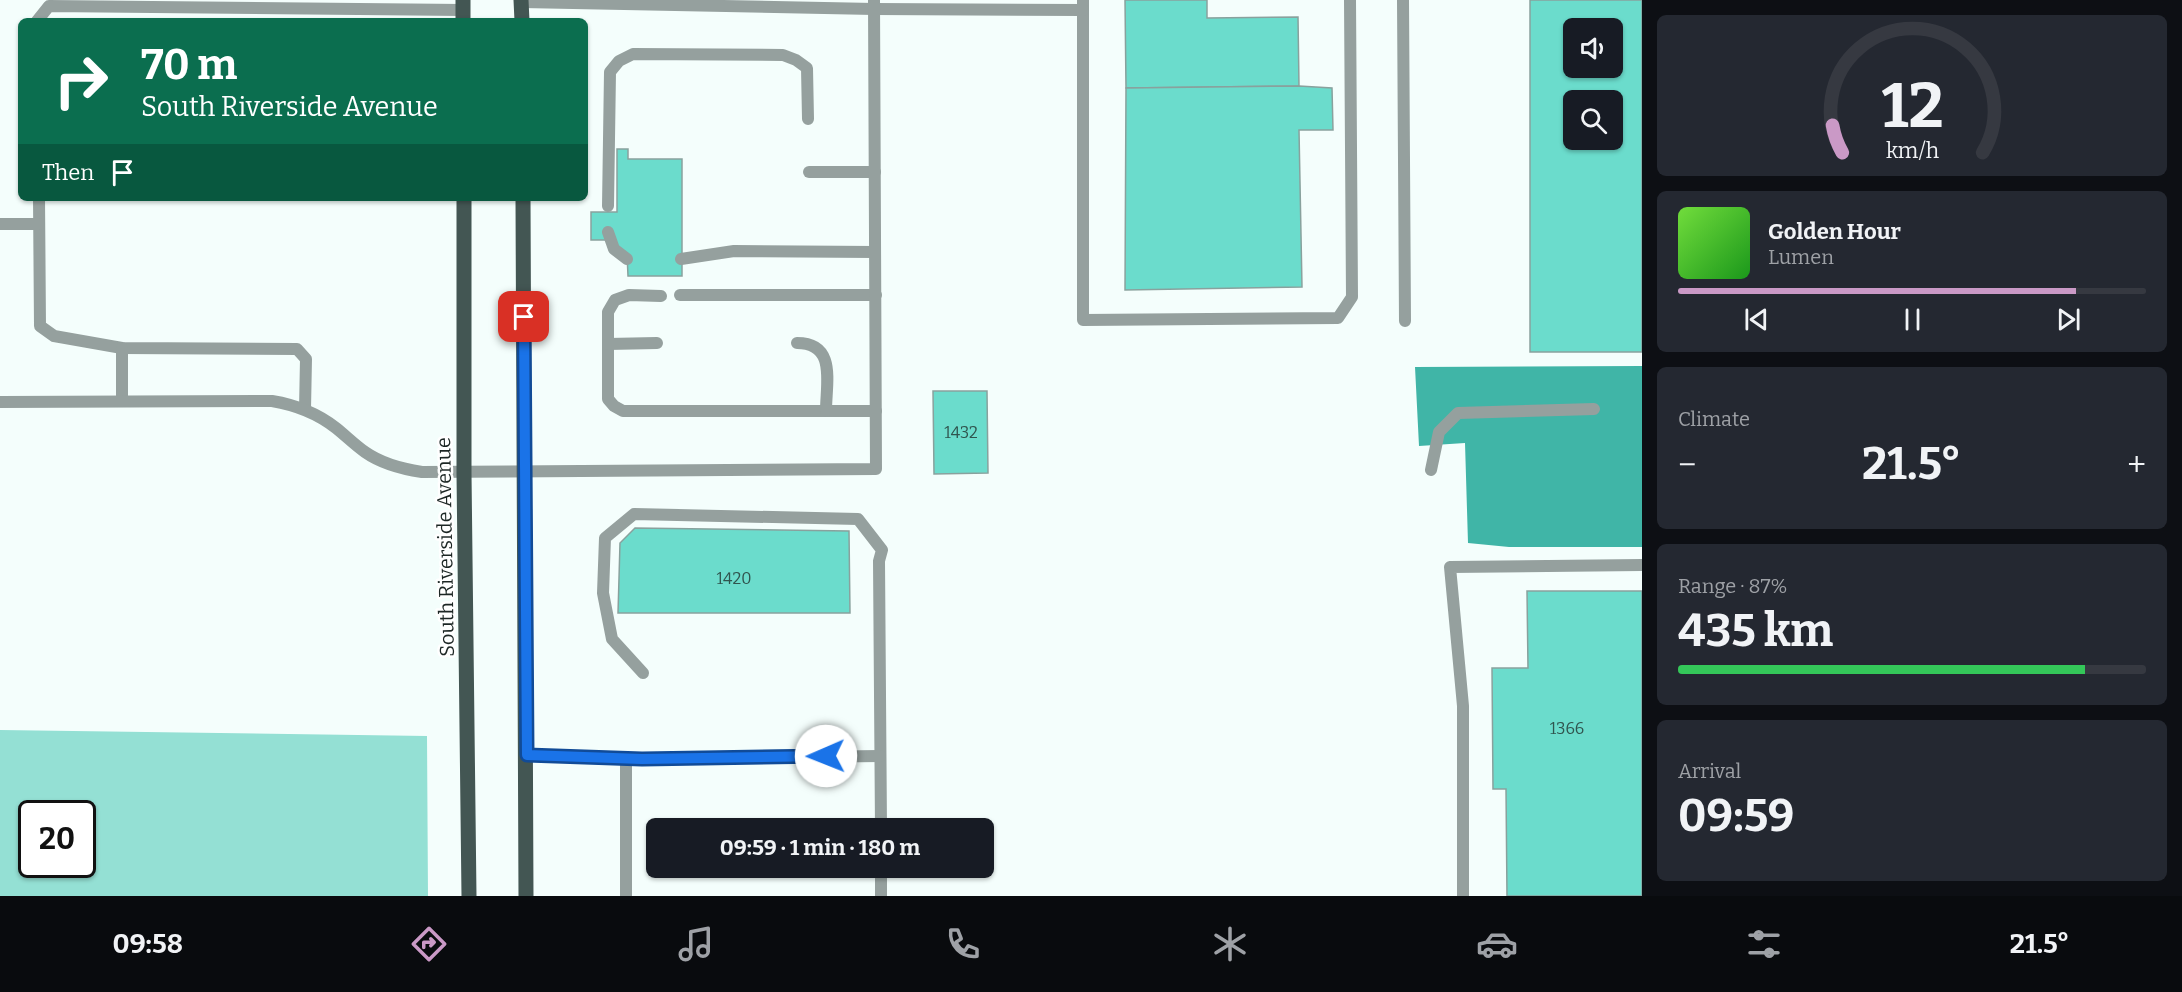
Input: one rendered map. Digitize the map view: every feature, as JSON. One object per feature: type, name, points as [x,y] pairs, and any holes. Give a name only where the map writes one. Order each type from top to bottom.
[{"type":"main road","points":[[520,1],[522,18]]},
{"type":"main road","name":"South Riverside Avenue","points":[[464,201],[464,473],[469,896]]},
{"type":"main road","points":[[523,201],[526,896]]},
{"type":"lane","points":[[520,1],[1083,5],[1083,320],[1338,318],[1352,297],[1350,0]]},
{"type":"lane","points":[[1403,0],[1405,321]]},
{"type":"lane","points":[[0,402],[272,401],[305,409],[323,418],[364,452],[393,466],[422,472],[876,469],[874,5]]},
{"type":"lane","points":[[39,18],[49,6],[463,10]]},
{"type":"lane","points":[[608,206],[610,72],[619,61],[633,54],[783,55],[789,57],[807,68],[808,119]]},
{"type":"lane","points":[[808,171],[875,171]]},
{"type":"lane","points":[[39,201],[40,326],[54,336],[122,348],[297,349],[306,359],[305,409]]},
{"type":"lane","points":[[0,224],[39,224]]},
{"type":"lane","points":[[608,232],[614,249],[627,259]]},
{"type":"lane","points":[[681,258],[734,251],[875,252]]},
{"type":"lane","points":[[661,296],[629,295],[615,300],[608,312],[608,399],[622,411],[876,411]]},
{"type":"lane","points":[[680,295],[876,295]]},
{"type":"lane","points":[[608,344],[657,343]]},
{"type":"lane","points":[[797,343],[808,343],[821,350],[826,360],[826,411]]},
{"type":"lane","points":[[122,348],[122,401]]},
{"type":"lane","points":[[1431,470],[1439,432],[1458,413],[1594,409]]},
{"type":"lane","points":[[643,673],[612,639],[603,593],[605,538],[634,514],[858,519],[882,550],[879,561],[880,818]]},
{"type":"lane","points":[[1463,896],[1463,706],[1450,567],[1642,565]]},
{"type":"lane","points":[[527,755],[626,758],[880,756]]},
{"type":"lane","points":[[626,758],[626,896]]},
{"type":"lane","points":[[881,878],[881,896]]},
{"type":"shaded area","points":[[1642,366],[1642,547],[1509,547],[1468,543],[1465,443],[1419,446],[1415,367]]},
{"type":"shaded area","points":[[0,730],[427,736],[428,896],[0,896]]},
{"type":"building","points":[[1125,0],[1207,0],[1207,18],[1298,17],[1299,86],[1126,88]]},
{"type":"building","points":[[1530,0],[1642,0],[1642,352],[1530,352]]},
{"type":"building","points":[[1299,86],[1332,88],[1333,130],[1299,130],[1302,287],[1125,290],[1126,88]]},
{"type":"building","points":[[617,149],[628,149],[628,159],[682,159],[682,276],[628,276],[627,254],[616,245],[616,240],[591,240],[591,212],[617,212]]},
{"type":"building","points":[[933,391],[987,391],[988,473],[934,474]]},
{"type":"building","points":[[635,528],[849,531],[850,613],[618,613],[620,543]]},
{"type":"building","points":[[1527,591],[1642,591],[1642,896],[1507,896],[1506,789],[1493,789],[1492,668],[1528,668]]},
{"type":"route","points":[[524,317],[527,755],[642,759],[826,756]]}]
